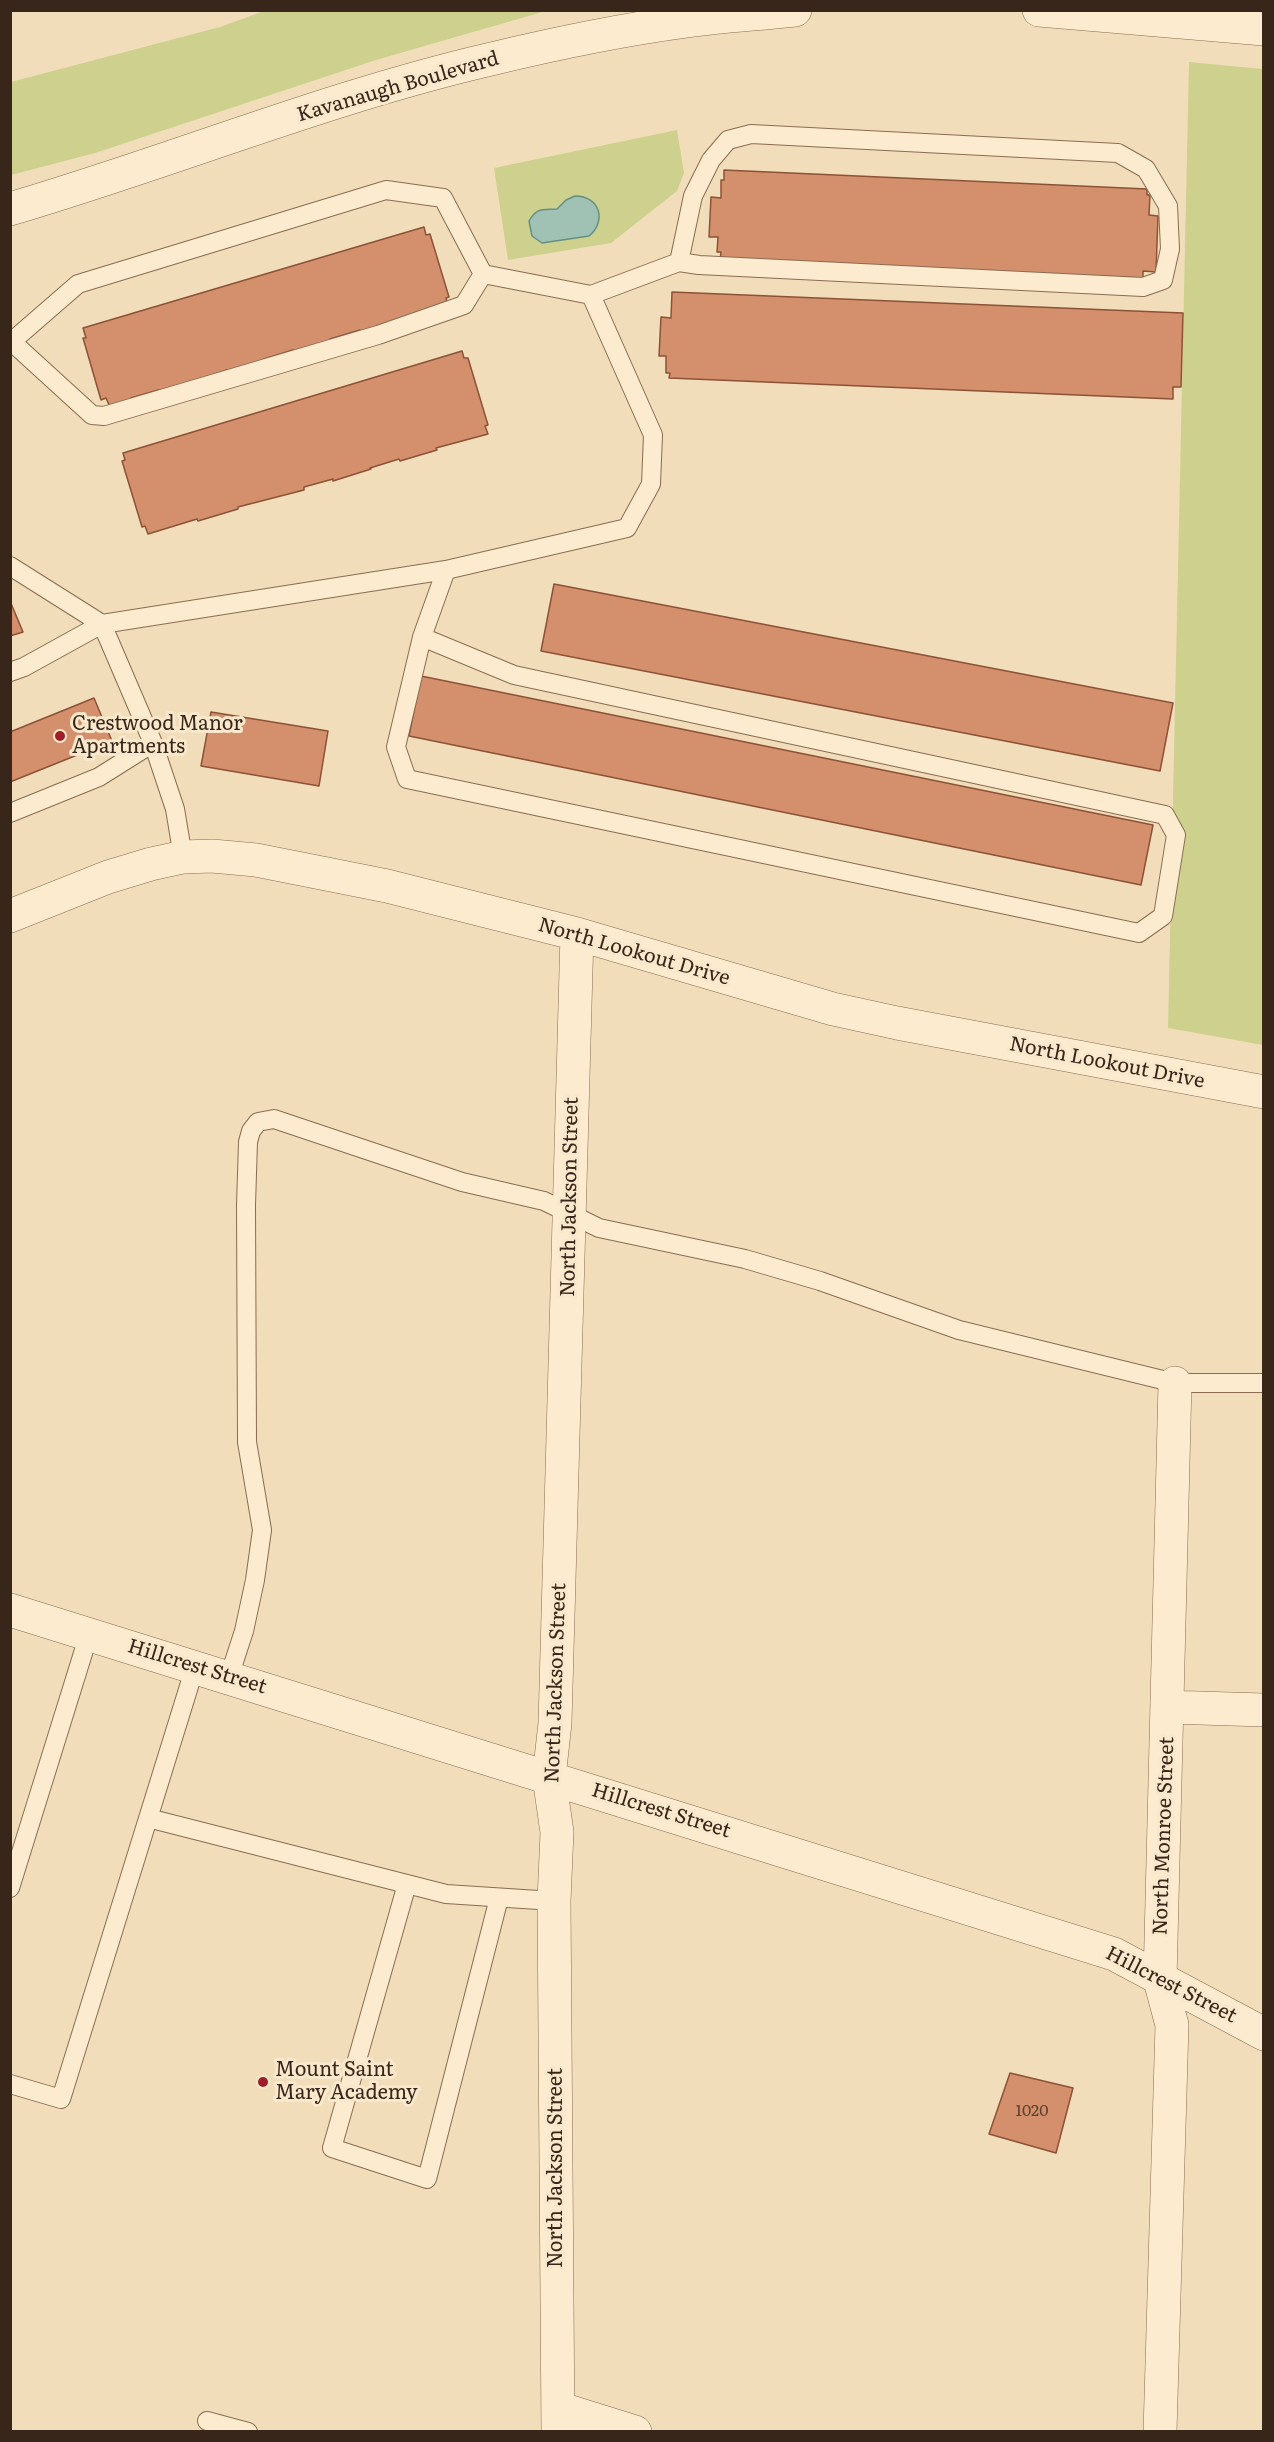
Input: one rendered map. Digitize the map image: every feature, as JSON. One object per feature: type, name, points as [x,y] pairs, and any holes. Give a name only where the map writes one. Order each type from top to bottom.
[{"type":"street","name":"Kavanaugh Boulevard","points":[[10,209],[79,189],[353,98],[485,60],[688,20],[795,10]]},
{"type":"street","points":[[1039,10],[1263,29]]},
{"type":"street","name":"North Lookout Drive","points":[[10,916],[108,877],[183,857],[212,856],[245,859],[310,869],[578,934],[833,1009],[1263,1092]]},
{"type":"street","name":"North Jackson Street","points":[[558,2420],[554,1901],[557,1832],[549,1777],[555,1723],[578,934]]},
{"type":"street","name":"North Monroe Street","points":[[1160,2432],[1172,2025],[1160,1980],[1175,1383]]},
{"type":"street","name":"Hillcrest Street","points":[[10,1610],[1114,1953],[1263,2034]]},
{"type":"street","points":[[1167,1707],[1263,1710]]},
{"type":"street","points":[[558,2420],[635,2432]]},
{"type":"lane","points":[[483,274],[591,295],[679,262],[699,266],[1143,287],[1163,280],[1170,249],[1168,206],[1146,169],[1118,153],[751,134],[728,140],[711,160],[693,196],[679,262]]},
{"type":"lane","points":[[386,190],[443,198],[483,274],[464,305],[378,335],[104,416],[92,415],[11,342],[78,284],[386,190]]},
{"type":"lane","points":[[10,672],[24,667],[102,624],[446,570],[627,528],[651,484],[653,435],[591,295]]},
{"type":"lane","points":[[10,566],[102,624],[153,742],[175,809],[183,857]]},
{"type":"lane","points":[[422,637],[514,675],[1165,815],[1176,835],[1163,916],[1139,933],[407,779],[396,747],[422,637],[446,570]]},
{"type":"lane","points":[[10,813],[99,777],[153,742]]},
{"type":"lane","points":[[229,1677],[244,1630],[262,1530],[247,1442],[248,1142],[251,1131],[258,1122],[274,1119],[462,1182],[544,1202],[599,1228],[745,1259],[820,1281],[959,1330],[1175,1383],[1263,1383]]},
{"type":"lane","points":[[10,1888],[16,1847],[89,1634]]},
{"type":"lane","points":[[10,2084],[61,2099],[195,1667]]},
{"type":"lane","points":[[148,1818],[446,1894],[554,1901]]},
{"type":"lane","points":[[407,1884],[332,2148],[427,2179],[499,1898]]},
{"type":"lane","points":[[207,2421],[249,2432]]},
{"type":"green space","points":[[264,11],[546,11],[376,60],[95,153],[11,175],[11,82],[220,27]]},
{"type":"green space","points":[[1189,62],[1263,69],[1263,1045],[1168,1028]]},
{"type":"green space","points":[[677,130],[684,173],[677,191],[611,243],[508,260],[494,168]]},
{"type":"shaded area","points":[[575,196],[590,200],[598,210],[598,223],[589,236],[542,243],[532,236],[529,221],[535,213],[541,210],[557,209],[566,200]]},
{"type":"building","points":[[724,170],[1147,189],[1147,195],[1150,195],[1149,215],[1158,216],[1156,272],[1143,271],[1143,278],[720,260],[721,252],[717,252],[718,237],[709,237],[711,197],[721,198],[721,180],[724,180]]},
{"type":"building","points":[[424,227],[426,235],[430,234],[449,297],[446,298],[448,306],[361,332],[360,330],[294,352],[293,350],[264,359],[264,362],[228,372],[227,370],[159,392],[158,390],[131,398],[131,400],[110,407],[106,398],[101,400],[83,338],[86,338],[83,328]]},
{"type":"building","points":[[672,292],[1183,313],[1181,387],[1173,387],[1173,399],[669,378],[670,373],[666,373],[666,356],[659,356],[661,317],[671,318]]},
{"type":"building","points":[[462,351],[464,358],[468,358],[488,425],[485,426],[488,434],[436,448],[437,450],[400,461],[399,459],[333,481],[333,479],[304,487],[304,490],[238,507],[238,509],[198,521],[197,519],[148,534],[145,526],[142,527],[122,461],[125,460],[123,453]]},
{"type":"building","points":[[554,584],[1173,703],[1160,771],[541,651]]},
{"type":"building","points":[[10,601],[23,632],[10,636]]},
{"type":"building","points":[[421,676],[1153,825],[1141,885],[409,736]]},
{"type":"building","name":"Crestwood Manor Apartments","points":[[94,698],[112,741],[10,782],[10,732]]},
{"type":"building","points":[[211,712],[328,731],[319,786],[201,766]]},
{"type":"building","points":[[1010,2073],[1073,2088],[1056,2153],[989,2134]]},
{"type":"place","name":"Crestwood Manor Apartments","points":[[60,736]]},
{"type":"place","name":"Mount Saint Mary Academy","points":[[263,2082]]}]
